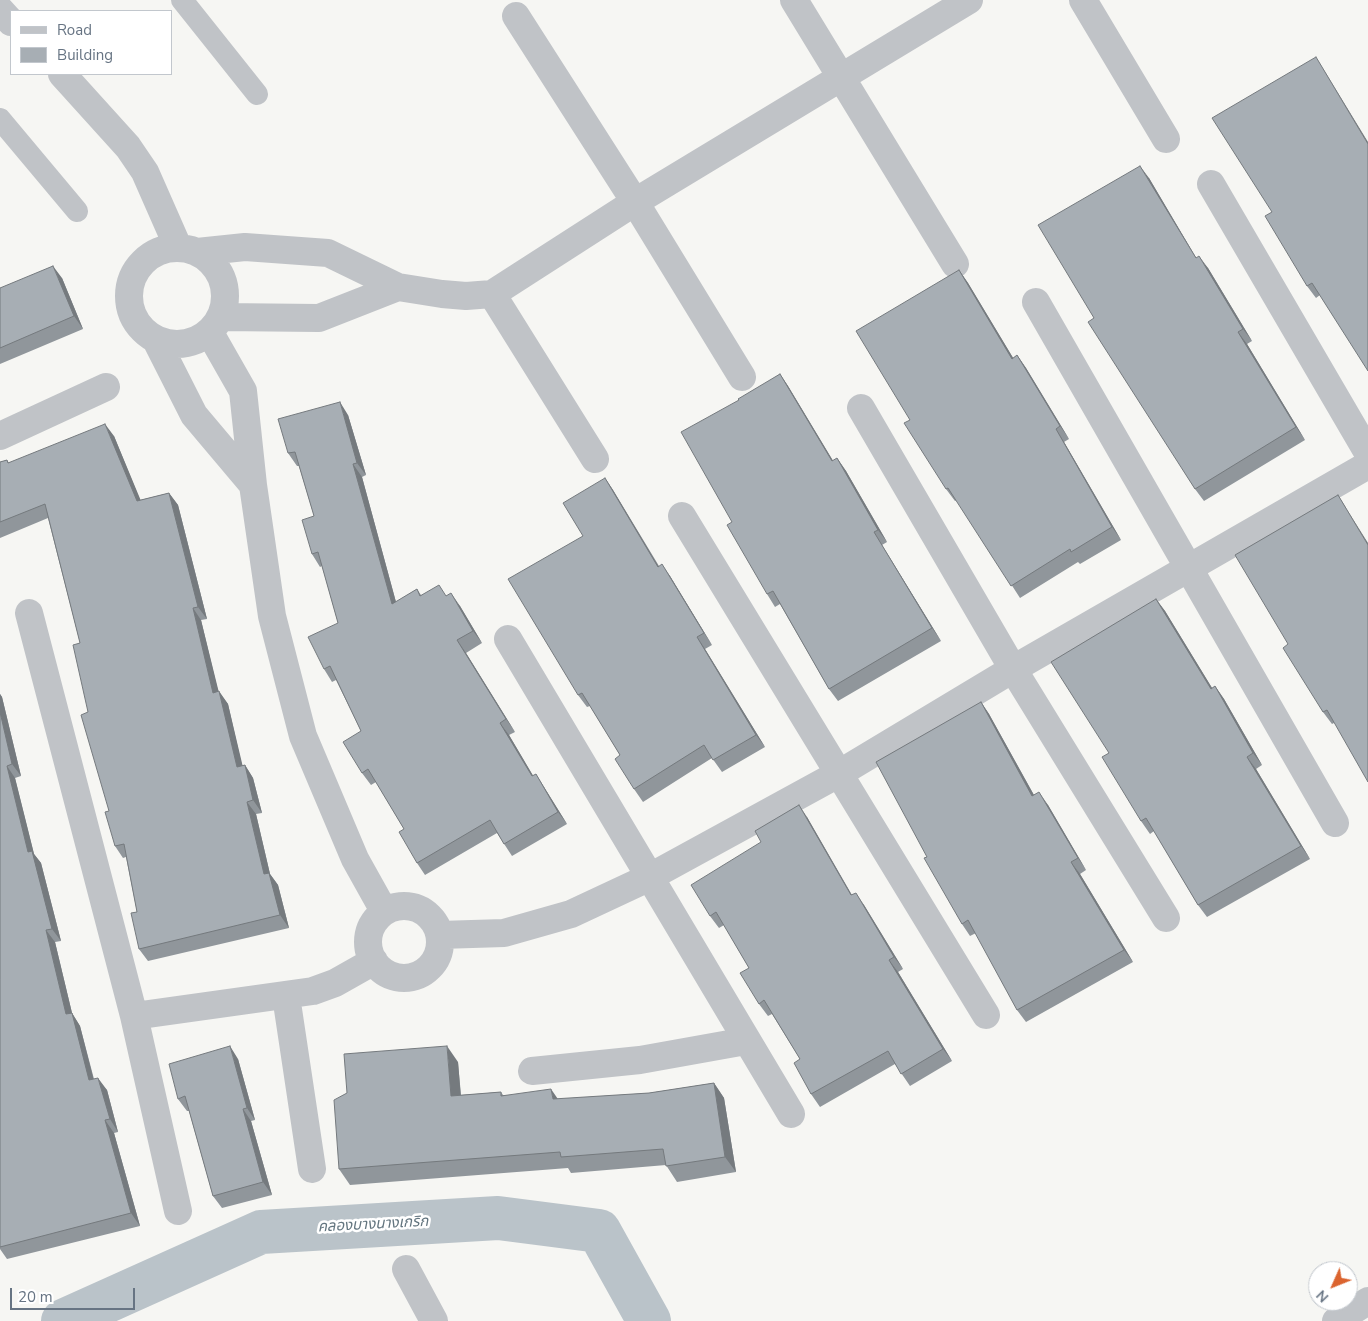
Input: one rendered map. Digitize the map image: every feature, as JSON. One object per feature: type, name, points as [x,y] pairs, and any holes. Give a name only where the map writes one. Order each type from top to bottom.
[{"type":"street","points":[[794,0],[955,264]]},
{"type":"street","points":[[63,75],[128,146],[145,172],[188,250],[213,263],[223,280],[226,298],[215,325],[193,342],[174,345],[156,340],[141,329],[130,312],[128,293],[132,275],[143,260],[160,250],[188,250],[245,247],[328,253],[398,287],[450,295],[492,294],[635,202],[969,0]]},
{"type":"street","points":[[1083,0],[1166,139]]},
{"type":"street","points":[[0,10],[10,21]]},
{"type":"street","points":[[516,16],[635,202],[742,377]]},
{"type":"street","points":[[1210,184],[1368,453]]},
{"type":"street","points":[[215,325],[319,318],[398,287]]},
{"type":"street","points":[[492,294],[595,459]]},
{"type":"street","points":[[1036,302],[1190,568],[1334,823]]},
{"type":"street","points":[[215,325],[243,391],[253,485],[272,616],[303,736],[355,859],[384,911]]},
{"type":"street","points":[[156,340],[194,415],[253,485]]},
{"type":"street","points":[[0,436],[106,388]]},
{"type":"street","points":[[861,408],[1013,669],[1166,918]]},
{"type":"street","points":[[440,935],[504,933],[571,914],[648,878],[840,772],[1013,669],[1368,465]]},
{"type":"street","points":[[682,516],[840,772],[986,1015]]},
{"type":"street","points":[[29,613],[134,1016],[178,1211]]},
{"type":"street","points":[[508,639],[648,878],[791,1114]]},
{"type":"street","points":[[397,906],[412,906],[424,912],[434,922],[440,935],[439,949],[434,962],[424,972],[411,978],[397,977],[383,971],[374,961],[368,948],[368,934],[374,921],[384,911],[397,906]]},
{"type":"street","points":[[134,1016],[313,991],[335,983],[374,961]]},
{"type":"street","points":[[286,996],[312,1169]]},
{"type":"street","points":[[532,1071],[640,1060],[746,1041]]},
{"type":"street","points":[[406,1268],[434,1321]]},
{"type":"street","points":[[1336,1321],[1368,1301]]},
{"type":"lane","points":[[182,0],[257,94]]},
{"type":"lane","points":[[0,119],[77,212]]},
{"type":"building","points":[[1316,57],[1368,144],[1368,371],[1312,283],[1307,286],[1265,216],[1272,212],[1212,118]]},
{"type":"building","points":[[1140,166],[1196,258],[1199,256],[1243,329],[1238,332],[1296,427],[1195,489],[1088,322],[1094,318],[1038,225]]},
{"type":"building","points":[[53,266],[74,316],[0,348],[0,288]]},
{"type":"building","points":[[959,270],[1012,359],[1017,355],[1060,426],[1056,429],[1112,527],[1071,552],[1070,549],[1011,586],[904,423],[910,420],[856,331]]},
{"type":"building","points":[[780,374],[832,461],[837,458],[878,530],[874,532],[932,628],[829,689],[773,591],[767,594],[727,525],[732,522],[681,432],[739,400]]},
{"type":"building","points":[[340,402],[357,463],[353,464],[392,604],[417,589],[420,596],[439,585],[446,596],[451,593],[473,631],[457,640],[506,719],[500,723],[532,776],[536,774],[558,812],[504,844],[490,820],[417,863],[399,832],[404,829],[368,769],[362,773],[343,742],[361,731],[330,666],[324,669],[308,637],[338,623],[318,552],[312,554],[302,520],[314,516],[295,452],[288,453],[278,419]]},
{"type":"building","points":[[105,424],[137,501],[169,493],[198,607],[193,608],[213,693],[219,691],[237,767],[245,765],[253,800],[247,802],[264,874],[269,873],[280,915],[139,949],[131,913],[137,912],[124,844],[115,846],[105,812],[109,811],[81,715],[88,712],[73,645],[80,643],[45,504],[0,522],[0,462],[7,460],[8,463]]},
{"type":"building","points":[[605,478],[658,567],[662,564],[704,633],[697,637],[756,735],[713,760],[704,745],[634,789],[615,759],[620,755],[582,693],[578,695],[508,579],[583,536],[563,503]]},
{"type":"building","points":[[1338,495],[1368,545],[1368,782],[1327,710],[1323,712],[1283,648],[1288,644],[1235,555]]},
{"type":"building","points":[[1156,599],[1211,689],[1215,686],[1253,753],[1247,757],[1301,846],[1198,905],[1146,818],[1141,821],[1102,757],[1109,753],[1051,662]]},
{"type":"building","points":[[981,702],[1032,796],[1039,792],[1078,858],[1071,862],[1124,950],[1017,1010],[968,920],[962,924],[924,858],[927,857],[876,762]]},
{"type":"building","points":[[0,712],[12,764],[7,766],[28,852],[32,851],[52,929],[46,930],[66,1014],[72,1013],[89,1080],[98,1078],[110,1119],[105,1120],[131,1213],[0,1247]]},
{"type":"building","points":[[799,805],[851,895],[856,893],[894,957],[889,960],[943,1049],[901,1074],[888,1051],[811,1094],[794,1063],[800,1059],[764,1000],[759,1004],[740,973],[749,968],[716,912],[710,916],[691,885],[761,842],[755,831]]},
{"type":"building","points":[[230,1046],[247,1108],[243,1109],[263,1182],[213,1196],[185,1096],[178,1099],[169,1064]]},
{"type":"building","points":[[447,1046],[451,1096],[501,1092],[501,1096],[551,1089],[553,1099],[649,1093],[714,1083],[725,1157],[666,1166],[663,1149],[561,1157],[560,1152],[339,1169],[334,1100],[347,1093],[344,1054]]},
{"type":"waterway","name":"คลองบางนางเกริก","points":[[63,1321],[261,1232],[498,1218],[599,1231],[649,1321]]}]
